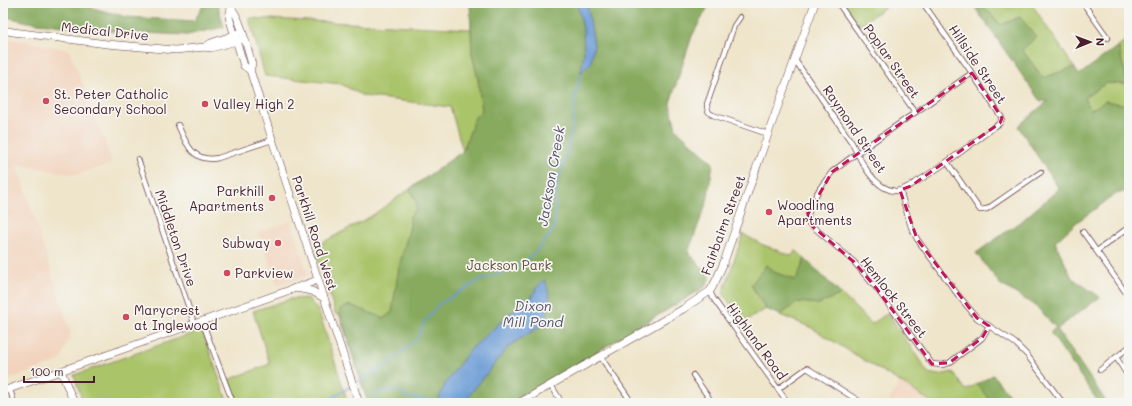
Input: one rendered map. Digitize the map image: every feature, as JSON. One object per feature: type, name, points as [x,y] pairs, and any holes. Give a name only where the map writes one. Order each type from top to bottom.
[{"type":"main road","name":"Fairbairn Street","points":[[519,403],[710,291],[724,262],[815,3]]},
{"type":"main road","name":"Parkhill Road West","points":[[230,5],[237,16],[244,66],[250,70],[359,403]]},
{"type":"main road","name":"Medical Drive","points":[[3,30],[107,44],[174,50],[205,47],[211,48],[240,37]]},
{"type":"main road","points":[[6,390],[318,280]]},
{"type":"main road","points":[[293,288],[312,291],[324,298]]},
{"type":"main road","points":[[61,371],[74,403]]},
{"type":"street","name":"Poplar Street","points":[[838,3],[915,112]]},
{"type":"street","name":"Hillside Street","points":[[923,3],[1002,118],[1000,123],[946,162]]},
{"type":"street","points":[[1083,3],[1108,38]]},
{"type":"street","points":[[740,17],[734,26],[707,104],[707,109],[709,113],[713,115],[768,134]]},
{"type":"street","name":"Raymond Street","points":[[795,60],[852,143],[874,180],[885,188],[895,191],[900,190]]},
{"type":"street","name":"Hemlock Street","points":[[972,73],[832,172],[820,188],[808,214],[810,224],[854,262],[864,273],[900,319],[932,364],[942,365],[949,363],[982,338],[989,326]]},
{"type":"street","points":[[178,125],[191,151],[209,159],[218,158],[272,140]]},
{"type":"street","name":"Middleton Drive","points":[[138,159],[198,322],[234,403]]},
{"type":"street","points":[[1041,172],[987,209],[980,210],[946,162],[911,186],[900,190],[911,227],[917,239],[958,295],[977,318],[1015,343],[1027,355],[1063,403]]},
{"type":"street","points":[[1097,251],[1129,227]]},
{"type":"street","points":[[1083,232],[1129,297]]},
{"type":"street","name":"Highland Road","points":[[710,291],[713,298],[788,403]]},
{"type":"street","points":[[1100,370],[1129,347]]},
{"type":"street","points":[[600,356],[632,403]]},
{"type":"street","points":[[1116,358],[1129,378]]},
{"type":"street","points":[[778,389],[807,368],[862,403]]},
{"type":"street","points":[[693,375],[710,398],[710,403]]},
{"type":"street","points":[[551,385],[562,403]]},
{"type":"street","points":[[6,390],[14,403]]},
{"type":"highlighted area","points":[[972,73],[1002,118],[1000,123],[911,186],[900,190],[917,239],[977,318],[989,326],[982,338],[949,363],[932,364],[877,289],[854,262],[810,224],[808,214],[832,172]]},
{"type":"shaded area","points":[[3,37],[69,50],[112,164],[75,175],[17,164],[71,334],[60,361],[3,382]]},
{"type":"shaded area","points":[[291,221],[308,275],[278,286],[258,232]]},
{"type":"shaded area","points":[[900,382],[933,403],[888,403]]},
{"type":"green space","points":[[3,3],[74,3],[127,17],[194,21],[205,3],[217,3],[224,27],[187,35],[119,32],[28,22],[3,16]]},
{"type":"green space","name":"Jackson Park","points":[[470,3],[577,3],[583,28],[584,53],[581,72],[594,45],[587,3],[710,3],[692,36],[670,103],[676,129],[713,163],[707,202],[688,252],[710,277],[705,287],[510,403],[463,403],[509,346],[544,324],[537,287],[532,297],[496,326],[438,401],[439,403],[368,403],[340,309],[350,305],[384,318],[392,312],[399,267],[410,226],[410,216],[416,209],[416,202],[410,189],[463,151],[475,117],[482,111],[478,79],[472,54]]},
{"type":"green space","points":[[842,3],[891,3],[858,26]]},
{"type":"green space","points":[[972,3],[980,3],[1001,25],[1020,17],[1036,37],[1022,50],[1043,78],[1074,67],[1079,75],[1118,46],[1128,84],[1106,83],[1084,98],[1091,110],[1105,101],[1127,105],[1129,112],[1129,187],[1123,192],[1116,194],[1077,222],[1055,242],[1072,278],[1100,297],[1057,329],[1107,403],[1099,403],[1050,332],[1056,328],[1036,306],[1000,284],[976,253],[1024,219],[1059,189],[1018,126],[1048,101],[1040,101]]},
{"type":"green space","points":[[980,3],[1031,3],[1074,67],[1043,78],[1022,50],[1020,17],[1001,25]]},
{"type":"green space","name":"Jackson Park","points":[[249,18],[471,29],[472,54],[478,79],[482,111],[688,252],[710,277],[705,287],[510,403],[368,403],[339,314],[336,315],[325,281],[327,279],[326,275],[322,274],[316,246],[370,217],[463,151],[450,107],[363,96],[341,84],[265,76]]},
{"type":"green space","points":[[1129,38],[1129,112],[1127,105],[1091,110],[1084,98],[1106,83],[1128,84],[1118,46]]},
{"type":"green space","points":[[743,234],[761,244],[792,256],[796,250],[805,259],[796,280],[776,273],[767,265],[751,285],[766,309],[740,324],[738,316],[723,293]]},
{"type":"green space","points":[[805,259],[841,294],[819,304],[798,302],[780,315],[766,309],[751,285],[766,265],[776,273],[796,280]]},
{"type":"green space","points":[[841,294],[872,324],[888,313],[928,373],[939,375],[953,372],[966,390],[977,384],[992,403],[933,403],[810,327],[780,315],[798,302],[819,304]]},
{"type":"green space","points":[[308,298],[319,312],[348,403],[239,403],[228,380],[270,364],[253,311],[290,299]]},
{"type":"green space","points":[[202,330],[228,403],[83,403],[74,375]]},
{"type":"green space","points":[[993,375],[1015,403],[992,403],[977,384]]},
{"type":"water","points":[[577,3],[587,3],[594,45],[591,63],[581,73],[584,53],[583,28]]},
{"type":"water","name":"Dixon Mill Pond","points":[[545,280],[550,297],[544,324],[509,346],[463,403],[439,403],[438,401],[445,384],[469,351],[514,310],[532,297],[537,287]]},
{"type":"waterway","name":"Jackson Creek","points":[[354,384],[384,367],[418,338],[423,324],[438,305],[480,280],[515,269],[536,252],[554,229],[557,182],[567,154],[570,133],[572,131],[574,101],[581,73]]},
{"type":"waterway","name":"Jackson Creek","points":[[323,403],[351,386]]},
{"type":"waterway","points":[[372,396],[378,395],[380,392],[387,390],[399,391],[406,397],[438,401]]},
{"type":"place","name":"St. Peter Catholic Secondary School","points":[[46,101]]},
{"type":"place","name":"Valley High 2","points":[[205,104]]},
{"type":"place","name":"Parkhill Apartments","points":[[272,198]]},
{"type":"place","name":"Woodling Apartments","points":[[769,212]]},
{"type":"place","name":"Subway","points":[[278,243]]},
{"type":"place","name":"Parkview","points":[[227,273]]},
{"type":"place","name":"Marycrest at Inglewood","points":[[126,317]]}]
